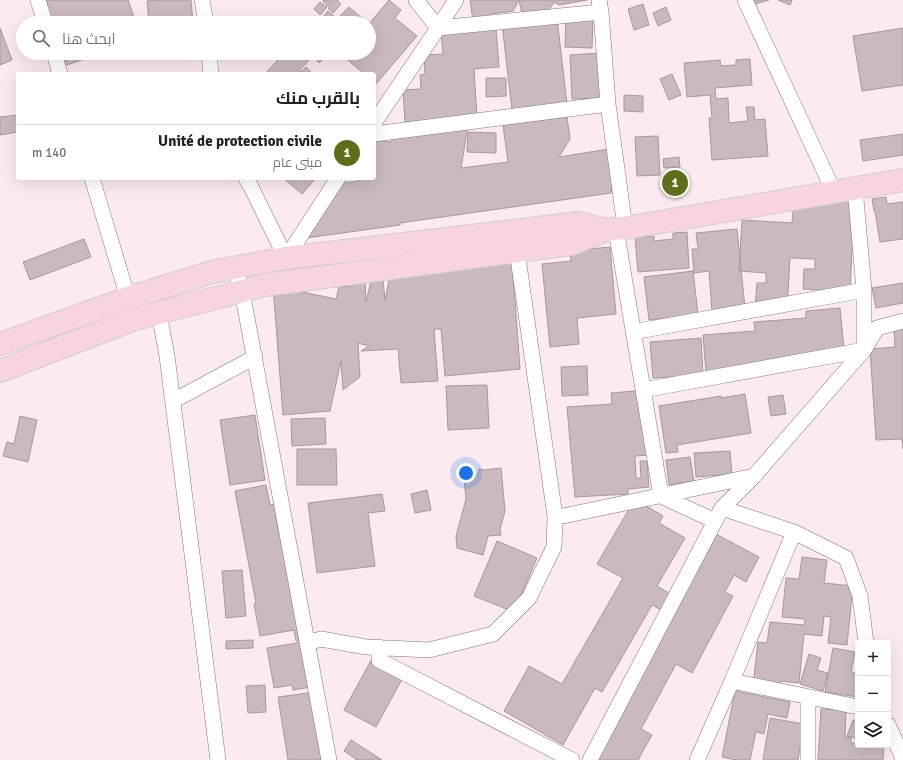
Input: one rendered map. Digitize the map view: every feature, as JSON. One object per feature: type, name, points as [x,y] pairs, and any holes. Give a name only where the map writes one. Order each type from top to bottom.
[{"type":"main road","points":[[0,371],[132,320],[265,285],[571,244],[616,229],[903,180]]},
{"type":"main road","points":[[0,344],[128,298],[212,272],[286,258],[579,223],[616,229]]},
{"type":"street","points":[[38,0],[43,16]]},
{"type":"street","points":[[202,0],[205,16]]},
{"type":"street","points":[[416,0],[438,28]]},
{"type":"street","points":[[376,120],[456,0]]},
{"type":"street","points":[[745,0],[834,192]]},
{"type":"street","points":[[438,28],[600,6],[616,229],[661,496]]},
{"type":"street","points":[[56,60],[59,72]]},
{"type":"street","points":[[210,60],[211,72]]},
{"type":"street","points":[[376,134],[608,104]]},
{"type":"street","points":[[93,180],[128,298]]},
{"type":"street","points":[[247,180],[286,258]]},
{"type":"street","points":[[286,258],[337,180]]},
{"type":"street","points":[[855,188],[864,290],[864,350]]},
{"type":"street","points":[[308,643],[321,639],[366,647],[429,650],[493,634],[529,598],[554,547],[555,516],[517,251]]},
{"type":"street","points":[[235,268],[242,291],[255,357],[329,760]]},
{"type":"street","points":[[633,332],[864,290]]},
{"type":"street","points":[[159,313],[173,401],[218,760]]},
{"type":"street","points":[[590,760],[718,514],[754,476],[864,350],[877,328],[903,321]]},
{"type":"street","points":[[643,390],[864,350]]},
{"type":"street","points":[[173,401],[255,357]]},
{"type":"street","points":[[555,516],[563,516],[754,476]]},
{"type":"street","points":[[661,496],[718,514],[794,532],[846,558],[860,596],[866,640]]},
{"type":"street","points":[[697,760],[732,681],[794,532]]},
{"type":"street","points":[[379,647],[379,660],[572,760]]},
{"type":"street","points":[[732,681],[855,706]]},
{"type":"street","points":[[808,697],[808,760]]},
{"type":"street","points":[[891,731],[903,759]]},
{"type":"street","points":[[894,760],[896,740]]},
{"type":"building","points":[[44,0],[128,0],[134,16],[50,16]]},
{"type":"building","points":[[191,0],[192,16],[148,16],[147,1]]},
{"type":"building","points":[[333,0],[328,6],[323,1]]},
{"type":"building","points":[[335,0],[341,4],[333,13],[328,8]]},
{"type":"building","points":[[389,0],[401,10],[395,18],[417,36],[376,84],[376,72],[362,72],[348,60],[376,60],[376,16]]},
{"type":"building","points":[[470,0],[519,0],[513,11],[490,14],[488,19],[473,21]]},
{"type":"building","points":[[519,0],[587,0],[559,5],[554,2],[549,10],[522,14]]},
{"type":"building","points":[[754,0],[769,0],[755,4]]},
{"type":"building","points":[[778,0],[792,0],[790,5]]},
{"type":"building","points":[[320,2],[327,7],[320,15],[314,9]]},
{"type":"building","points":[[643,4],[649,25],[634,30],[628,9]]},
{"type":"building","points":[[349,7],[359,16],[340,16]]},
{"type":"building","points":[[666,7],[671,20],[658,26],[653,13]]},
{"type":"building","points":[[328,11],[334,16],[324,16]]},
{"type":"building","points":[[566,16],[593,17],[592,48],[565,47]]},
{"type":"building","points":[[557,18],[567,104],[512,110],[502,24]]},
{"type":"building","points":[[0,28],[12,60],[0,65]]},
{"type":"building","points":[[496,28],[499,67],[474,69],[477,117],[405,122],[403,90],[421,89],[420,75],[425,74],[424,55],[443,54],[441,32]]},
{"type":"building","points":[[903,28],[903,85],[862,91],[853,36]]},
{"type":"building","points":[[600,53],[601,98],[572,99],[570,55]]},
{"type":"building","points":[[750,59],[752,85],[715,88],[716,99],[728,98],[729,123],[748,121],[746,107],[754,107],[755,120],[765,119],[768,156],[712,160],[709,118],[712,118],[710,95],[687,97],[684,63],[720,60],[721,66],[736,65],[736,60]]},
{"type":"building","points":[[65,60],[82,60],[67,65]]},
{"type":"building","points":[[278,60],[309,60],[299,71],[301,72],[267,71]]},
{"type":"building","points":[[306,67],[311,72],[301,72]]},
{"type":"building","points":[[672,74],[681,95],[669,100],[660,79]]},
{"type":"building","points":[[486,78],[506,78],[506,96],[486,97]]},
{"type":"building","points":[[624,95],[643,96],[643,112],[624,111]]},
{"type":"building","points":[[16,115],[16,132],[0,135],[0,117]]},
{"type":"building","points":[[567,117],[570,139],[559,157],[609,149],[613,177],[611,193],[306,238],[343,183],[359,180],[376,180],[376,140],[391,142],[392,138],[468,125],[461,168],[508,162],[503,125]]},
{"type":"building","points":[[468,132],[496,133],[496,153],[467,152]]},
{"type":"building","points":[[903,134],[903,155],[863,161],[860,140]]},
{"type":"building","points":[[658,136],[660,175],[637,176],[635,137]]},
{"type":"building","points":[[679,157],[680,167],[664,168],[663,159]]},
{"type":"building","points":[[285,180],[314,180],[302,194]]},
{"type":"building","points":[[886,197],[887,204],[903,202],[903,239],[880,242],[872,199]]},
{"type":"building","points":[[794,198],[860,201],[857,250],[852,250],[850,292],[803,289],[804,269],[815,269],[815,259],[790,258],[787,310],[755,308],[757,283],[766,283],[766,273],[739,271],[742,220],[792,223]]},
{"type":"building","points":[[737,229],[745,308],[712,312],[709,271],[694,273],[692,249],[698,249],[696,233]]},
{"type":"building","points":[[687,232],[689,268],[638,272],[635,237],[654,236],[654,241],[673,239],[673,233]]},
{"type":"building","points":[[84,239],[91,257],[30,280],[23,262]]},
{"type":"building","points":[[610,247],[616,314],[577,318],[579,344],[550,347],[542,264],[571,261],[570,251]]},
{"type":"building","points":[[512,261],[520,369],[445,376],[441,329],[434,329],[438,381],[401,383],[398,349],[361,351],[369,346],[358,343],[360,377],[343,390],[341,361],[330,411],[283,415],[273,286],[336,299],[339,287],[352,286],[352,282],[365,281],[366,302],[371,281],[383,280],[385,300],[391,270]]},
{"type":"building","points":[[693,271],[698,314],[649,320],[644,277]]},
{"type":"building","points":[[903,283],[903,303],[876,308],[872,288]]},
{"type":"building","points":[[840,308],[845,360],[706,373],[703,335],[755,331],[754,322],[806,318],[806,311]]},
{"type":"building","points":[[894,328],[903,328],[903,449],[902,439],[876,440],[870,349],[895,347]]},
{"type":"building","points":[[701,338],[703,375],[653,378],[650,342]]},
{"type":"building","points":[[587,366],[588,395],[562,396],[561,367]]},
{"type":"building","points":[[487,385],[489,428],[448,430],[446,386]]},
{"type":"building","points":[[645,390],[649,455],[635,456],[636,478],[641,478],[640,461],[647,461],[649,487],[628,489],[628,494],[575,497],[567,407],[612,404],[611,393]]},
{"type":"building","points":[[745,394],[751,433],[677,445],[678,452],[666,453],[659,406],[721,396],[721,398]]},
{"type":"building","points":[[783,395],[786,414],[771,416],[768,397]]},
{"type":"building","points":[[255,415],[265,480],[230,485],[220,420]]},
{"type":"building","points":[[20,416],[37,420],[28,462],[3,456],[7,442],[14,444]]},
{"type":"building","points":[[325,418],[326,444],[292,446],[291,419]]},
{"type":"building","points":[[297,449],[336,449],[337,485],[297,485]]},
{"type":"building","points":[[730,451],[732,474],[696,477],[694,453]]},
{"type":"building","points":[[690,457],[694,481],[669,485],[666,460]]},
{"type":"building","points":[[501,468],[505,511],[500,529],[501,535],[488,536],[483,555],[457,548],[456,536],[466,499],[464,477],[477,476],[479,469],[484,470]]},
{"type":"building","points":[[266,485],[270,505],[274,504],[279,535],[284,534],[300,641],[296,641],[294,630],[260,636],[254,604],[256,603],[235,491]]},
{"type":"building","points":[[427,490],[431,510],[415,513],[411,494]]},
{"type":"building","points":[[382,494],[385,511],[368,513],[375,566],[317,573],[308,503]]},
{"type":"building","points":[[635,499],[663,516],[659,523],[685,538],[657,586],[674,596],[665,612],[652,605],[602,692],[595,688],[563,745],[504,711],[529,666],[562,684],[623,578],[597,564]]},
{"type":"building","points":[[712,532],[759,557],[746,582],[734,575],[725,592],[733,596],[692,673],[676,664],[641,729],[652,735],[638,760],[589,760]]},
{"type":"building","points":[[497,541],[537,558],[514,612],[474,596]]},
{"type":"building","points":[[802,557],[827,560],[824,583],[853,586],[847,645],[828,643],[831,617],[824,616],[822,636],[804,634],[799,683],[780,681],[780,688],[753,685],[758,642],[767,643],[770,622],[804,625],[805,619],[782,617],[786,578],[799,579]]},
{"type":"building","points":[[242,570],[246,616],[226,618],[222,571]]},
{"type":"building","points":[[253,640],[253,648],[226,649],[226,641]]},
{"type":"building","points":[[303,642],[311,687],[293,690],[292,685],[274,688],[267,648]]},
{"type":"building","points":[[833,648],[855,652],[851,672],[855,673],[855,697],[825,692]]},
{"type":"building","points":[[375,653],[407,670],[376,727],[344,710]]},
{"type":"building","points":[[809,654],[821,658],[817,670],[828,673],[823,691],[800,684]]},
{"type":"building","points":[[265,685],[266,712],[248,713],[246,686]]},
{"type":"building","points":[[735,691],[790,702],[787,718],[768,714],[764,734],[756,732],[750,760],[736,760],[722,757]]},
{"type":"building","points":[[313,693],[323,760],[288,760],[278,697]]},
{"type":"building","points":[[821,709],[846,710],[845,737],[851,738],[851,743],[855,743],[855,748],[884,748],[883,760],[818,760]]},
{"type":"building","points":[[770,718],[804,724],[798,760],[763,760]]},
{"type":"building","points":[[853,720],[855,720],[855,738],[847,736]]},
{"type":"building","points":[[351,740],[382,760],[355,760],[356,759],[344,751]]},
{"type":"place","name":"Unité de protection civile","points":[[675,183]]}]
